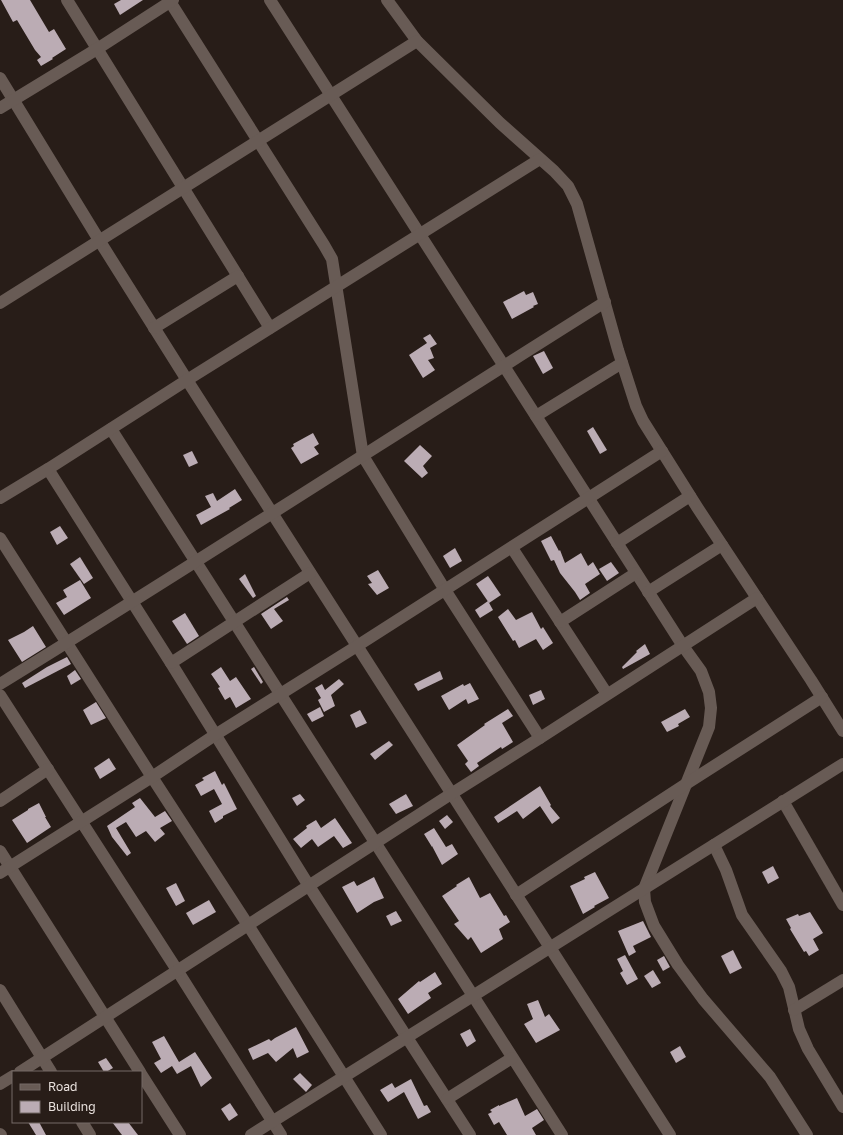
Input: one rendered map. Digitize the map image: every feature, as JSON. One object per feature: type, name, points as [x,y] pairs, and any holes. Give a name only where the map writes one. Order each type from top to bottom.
[{"type":"street","points":[[67,0],[270,328]]},
{"type":"street","points":[[270,0],[648,592],[701,671],[709,692],[711,708],[709,727],[644,889],[645,902],[654,926],[678,965],[703,999],[770,1077],[807,1135]]},
{"type":"street","points":[[387,0],[417,41],[568,186],[577,204],[622,362],[636,406],[643,421],[843,731]]},
{"type":"street","points":[[0,108],[97,49],[171,1],[332,259],[335,288],[363,456],[445,590],[540,738]]},
{"type":"street","points":[[0,303],[417,41]]},
{"type":"street","points":[[0,78],[154,328],[670,1135]]},
{"type":"street","points":[[0,498],[540,159]]},
{"type":"street","points":[[154,328],[238,276]]},
{"type":"street","points":[[0,684],[605,302]]},
{"type":"street","points":[[536,416],[622,362]]},
{"type":"street","points":[[111,429],[562,1135]]},
{"type":"street","points":[[5,870],[152,777],[215,735],[281,695],[589,499],[662,451]]},
{"type":"street","points":[[48,469],[171,663],[309,886],[470,1135]]},
{"type":"street","points":[[617,543],[690,496]]},
{"type":"street","points":[[0,538],[381,1135]]},
{"type":"street","points":[[648,592],[722,545]]},
{"type":"street","points":[[512,548],[607,694]]},
{"type":"street","points":[[560,622],[636,572]]},
{"type":"street","points":[[171,663],[310,573]]},
{"type":"street","points":[[22,1071],[757,598]]},
{"type":"street","points":[[0,695],[281,1135]]},
{"type":"street","points":[[516,895],[822,697]]},
{"type":"street","points":[[251,1135],[843,764]]},
{"type":"street","points":[[0,801],[48,769]]},
{"type":"street","points":[[783,801],[843,905]]},
{"type":"street","points":[[714,845],[726,870],[742,915],[784,976],[789,987],[799,1029],[808,1048],[843,1107]]},
{"type":"street","points":[[0,851],[5,870],[105,1018],[139,1071]]},
{"type":"street","points":[[794,1010],[843,980]]},
{"type":"street","points":[[0,990],[50,1071]]},
{"type":"street","points":[[447,1099],[512,1058]]},
{"type":"street","points":[[142,1076],[180,1135]]},
{"type":"street","points":[[0,1084],[12,1077]]},
{"type":"street","points":[[83,1123],[90,1135]]},
{"type":"building","points":[[1,0],[30,0],[49,32],[54,29],[66,49],[41,66],[37,60],[41,57],[35,50],[17,20],[13,22]]},
{"type":"building","points":[[121,0],[143,0],[120,15],[114,4]]},
{"type":"building","points":[[524,291],[526,295],[533,292],[538,304],[512,319],[503,302]]},
{"type":"building","points":[[430,334],[437,344],[430,348],[434,358],[428,360],[435,370],[423,378],[409,355],[427,343],[423,338]]},
{"type":"building","points":[[544,351],[553,368],[543,374],[533,356]]},
{"type":"building","points":[[593,427],[607,450],[600,454],[587,431]]},
{"type":"building","points":[[313,433],[319,444],[314,447],[319,454],[301,464],[291,448],[294,446],[293,444]]},
{"type":"building","points":[[420,445],[432,456],[423,466],[428,473],[422,478],[404,461]]},
{"type":"building","points":[[192,451],[198,463],[189,467],[183,455]]},
{"type":"building","points":[[235,489],[242,500],[229,508],[230,509],[201,525],[196,515],[211,507],[205,496],[213,493],[217,501]]},
{"type":"building","points":[[60,526],[68,538],[57,545],[50,532]]},
{"type":"building","points":[[551,536],[559,551],[560,550],[565,563],[581,553],[588,566],[593,562],[600,574],[585,584],[590,593],[580,600],[560,573],[554,560],[551,561],[541,541]]},
{"type":"building","points":[[455,548],[462,561],[450,568],[443,556]]},
{"type":"building","points":[[80,557],[93,578],[84,584],[70,564]]},
{"type":"building","points":[[611,562],[619,573],[607,581],[599,569]]},
{"type":"building","points":[[378,570],[389,588],[377,595],[368,584],[372,583],[367,576]]},
{"type":"building","points":[[245,574],[256,596],[253,598],[239,579]]},
{"type":"building","points":[[488,576],[501,595],[489,603],[476,584]]},
{"type":"building","points":[[80,580],[91,598],[64,615],[56,603],[67,597],[63,590]]},
{"type":"building","points":[[287,597],[289,600],[274,609],[283,621],[271,629],[261,614]]},
{"type":"building","points":[[488,601],[493,610],[480,618],[475,610]]},
{"type":"building","points":[[508,609],[516,620],[532,612],[541,629],[543,627],[553,643],[543,650],[536,639],[519,648],[498,617]]},
{"type":"building","points":[[185,613],[199,636],[187,644],[172,621]]},
{"type":"building","points":[[33,626],[46,647],[22,662],[8,640]]},
{"type":"building","points":[[645,644],[650,654],[623,669],[622,667],[637,652],[636,651]]},
{"type":"building","points":[[67,657],[71,664],[25,688],[22,683],[47,667]]},
{"type":"building","points":[[221,667],[230,681],[236,677],[251,699],[236,708],[230,697],[225,700],[218,688],[220,687],[211,674]]},
{"type":"building","points":[[254,667],[263,682],[261,684],[251,669]]},
{"type":"building","points":[[75,670],[81,679],[71,685],[67,676]]},
{"type":"building","points":[[440,671],[443,679],[418,691],[414,684]]},
{"type":"building","points":[[339,679],[344,684],[331,695],[335,706],[324,712],[318,700],[321,698],[315,688],[322,684],[325,690]]},
{"type":"building","points":[[470,683],[479,699],[468,704],[466,699],[449,710],[441,696],[463,684],[464,686]]},
{"type":"building","points":[[541,690],[545,699],[533,705],[529,695]]},
{"type":"building","points":[[96,702],[106,718],[91,725],[83,710]]},
{"type":"building","points":[[320,707],[324,716],[312,722],[307,714]]},
{"type":"building","points":[[508,709],[513,716],[502,723],[513,742],[502,749],[501,747],[477,763],[479,766],[471,772],[465,764],[468,761],[457,745],[485,725],[484,724]]},
{"type":"building","points":[[685,709],[690,717],[678,724],[679,726],[667,732],[661,722]]},
{"type":"building","points":[[360,710],[367,723],[356,728],[350,715]]},
{"type":"building","points":[[389,741],[393,745],[375,760],[370,754]]},
{"type":"building","points":[[109,758],[116,769],[100,779],[94,768]]},
{"type":"building","points":[[215,771],[222,785],[224,783],[237,809],[223,816],[223,818],[215,823],[209,811],[222,804],[214,789],[201,796],[195,785],[204,780],[202,778]]},
{"type":"building","points":[[540,786],[551,805],[550,806],[560,818],[552,824],[540,806],[523,819],[517,811],[498,823],[494,817]]},
{"type":"building","points":[[300,794],[305,800],[297,806],[292,798]]},
{"type":"building","points":[[406,794],[413,806],[396,814],[389,804]]},
{"type":"building","points":[[140,798],[155,817],[165,811],[172,821],[160,828],[165,834],[155,842],[146,831],[136,837],[126,822],[116,828],[131,853],[127,856],[112,837],[107,826],[135,807],[132,803]]},
{"type":"building","points":[[39,803],[51,827],[27,843],[12,820]]},
{"type":"building","points":[[447,815],[453,822],[445,829],[439,821]]},
{"type":"building","points":[[335,818],[352,843],[343,848],[334,836],[318,847],[312,839],[301,848],[293,839],[307,828],[306,826],[316,820],[321,828]]},
{"type":"building","points":[[434,828],[446,847],[452,844],[458,854],[442,865],[424,834]]},
{"type":"building","points":[[773,866],[779,878],[768,884],[762,872]]},
{"type":"building","points":[[595,872],[609,898],[583,914],[570,886],[585,879],[584,877]]},
{"type":"building","points":[[374,877],[384,898],[374,902],[357,913],[342,887],[354,881],[357,886]]},
{"type":"building","points":[[469,877],[480,898],[490,893],[504,916],[506,915],[510,922],[499,929],[503,939],[481,953],[471,937],[468,940],[454,924],[459,921],[442,896]]},
{"type":"building","points":[[176,883],[185,901],[176,906],[166,888]]},
{"type":"building","points":[[209,900],[216,912],[193,925],[186,913]]},
{"type":"building","points":[[396,911],[402,921],[391,926],[386,916]]},
{"type":"building","points":[[810,912],[823,933],[813,939],[819,950],[809,956],[806,951],[804,952],[790,929],[791,928],[786,919],[798,914],[799,916]]},
{"type":"building","points":[[643,921],[651,937],[633,946],[636,952],[629,956],[618,931]]},
{"type":"building","points":[[733,950],[742,968],[730,974],[721,956]]},
{"type":"building","points":[[625,955],[638,979],[627,985],[620,973],[623,971],[617,959]]},
{"type":"building","points":[[664,956],[670,967],[663,971],[657,960]]},
{"type":"building","points":[[653,970],[661,983],[652,988],[644,976]]},
{"type":"building","points":[[435,972],[442,984],[428,993],[431,998],[408,1014],[398,999],[419,981],[420,982]]},
{"type":"building","points":[[538,1000],[545,1017],[549,1014],[560,1030],[536,1043],[524,1024],[533,1019],[527,1004]]},
{"type":"building","points":[[296,1027],[309,1052],[297,1058],[293,1048],[276,1062],[268,1053],[253,1060],[248,1049],[269,1039],[271,1041]]},
{"type":"building","points":[[470,1029],[476,1041],[467,1047],[460,1034]]},
{"type":"building","points":[[164,1036],[179,1062],[195,1052],[212,1078],[201,1087],[191,1066],[177,1074],[172,1066],[161,1073],[154,1063],[161,1059],[152,1042]]},
{"type":"building","points":[[680,1046],[686,1057],[676,1063],[670,1052]]},
{"type":"building","points":[[106,1058],[113,1068],[108,1071],[103,1071],[98,1062]]},
{"type":"building","points":[[300,1073],[312,1085],[306,1092],[293,1079]]},
{"type":"building","points":[[411,1079],[424,1106],[427,1105],[431,1112],[418,1119],[404,1092],[388,1102],[380,1090],[392,1083],[395,1088]]},
{"type":"building","points":[[517,1098],[525,1116],[537,1109],[544,1120],[532,1128],[536,1135],[507,1135],[499,1122],[494,1125],[488,1114],[492,1112],[490,1110],[499,1105]]},
{"type":"building","points":[[230,1103],[238,1115],[229,1121],[221,1109]]},
{"type":"building","points":[[29,1123],[40,1123],[46,1135],[36,1135]]},
{"type":"building","points":[[113,1123],[129,1123],[138,1135],[122,1135]]}]
